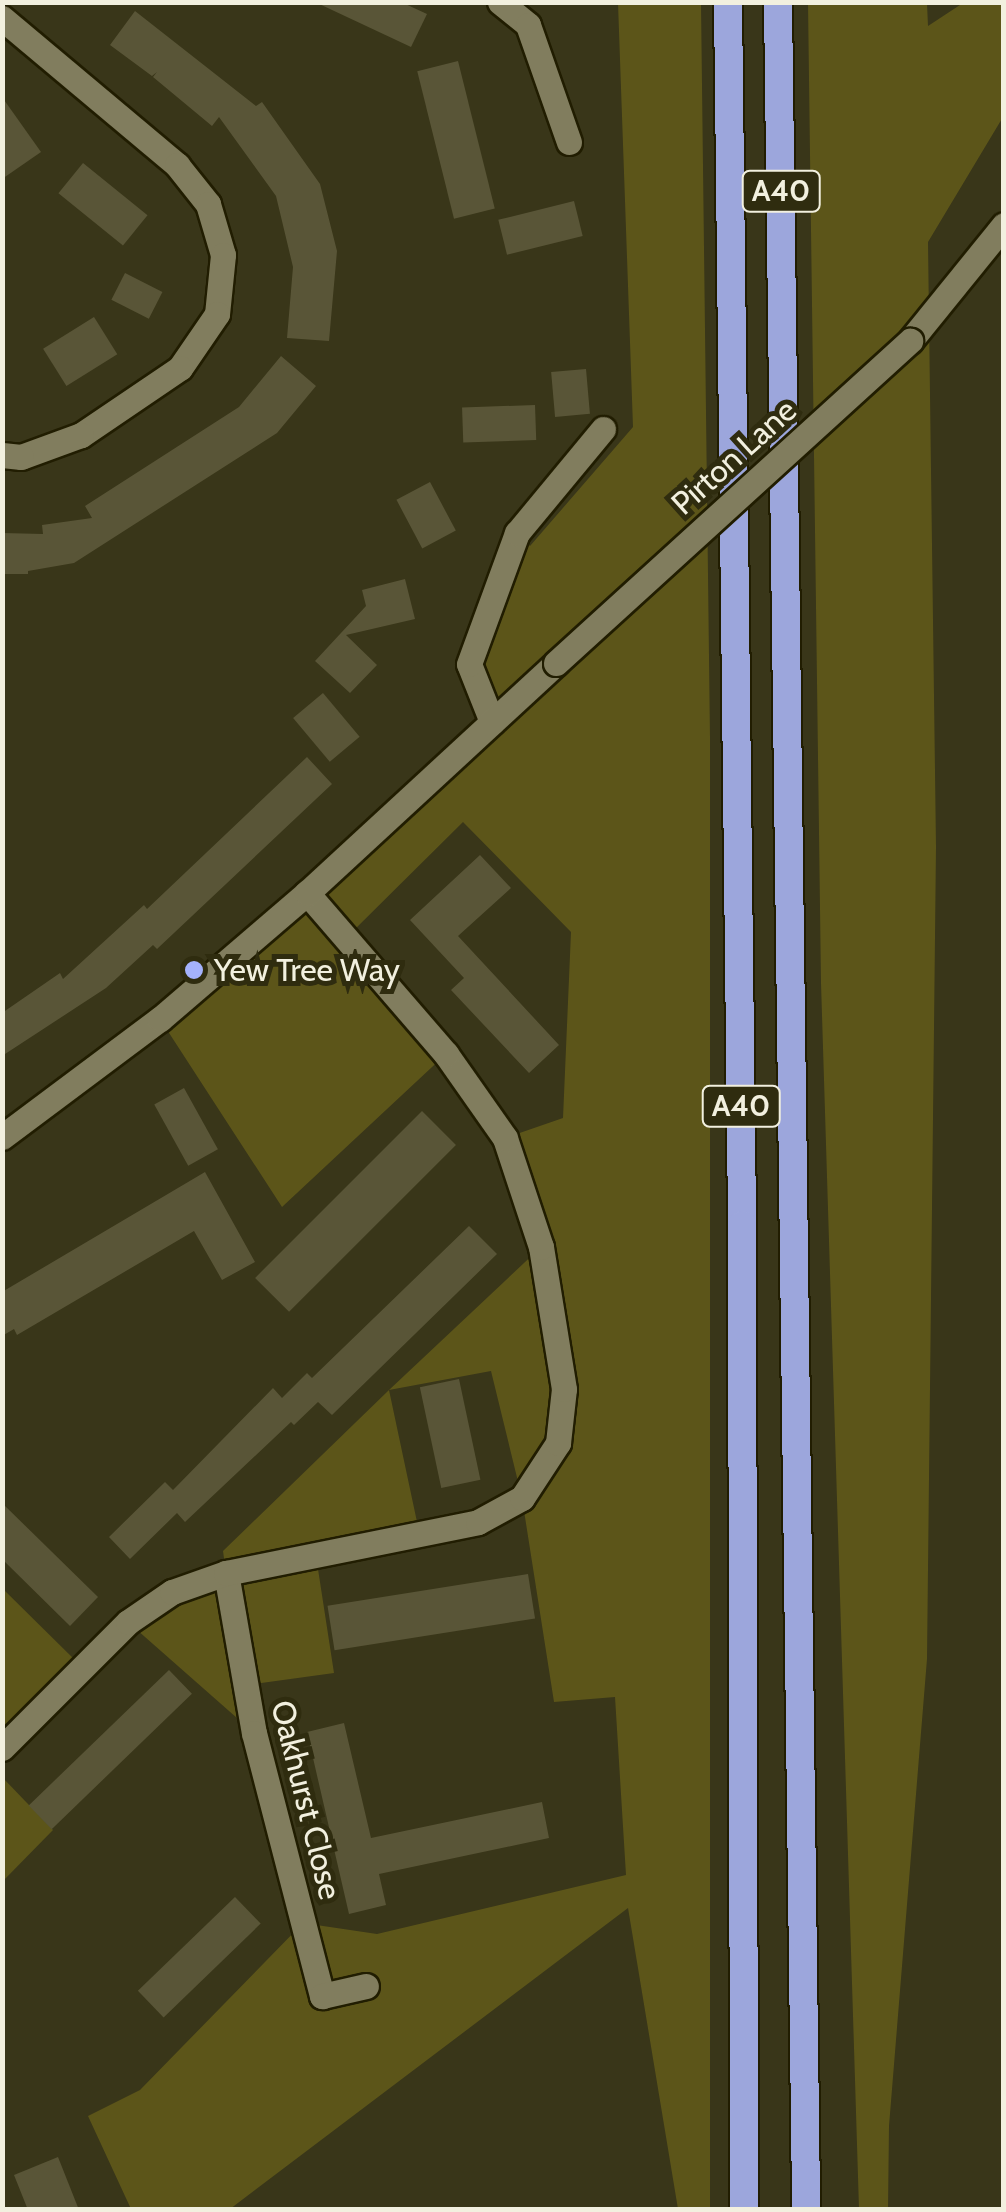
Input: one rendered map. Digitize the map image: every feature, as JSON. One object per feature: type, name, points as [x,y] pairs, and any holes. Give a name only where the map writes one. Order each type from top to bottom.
[{"type":"highway","name":"A40","points":[[728,2],[742,1224],[744,2210]]},
{"type":"highway","name":"A40","points":[[778,2],[806,2210]]},
{"type":"street","points":[[500,2],[528,25],[569,142]]},
{"type":"street","points":[[2,18],[176,165],[208,204],[224,255],[217,314],[180,368],[81,435],[22,457],[2,454]]},
{"type":"street","name":"Pirton Lane","points":[[2,1137],[160,1019],[307,892],[910,342],[1004,225]]},
{"type":"street","points":[[492,722],[469,664],[518,533],[603,429]]},
{"type":"street","points":[[2,1748],[128,1622],[172,1592],[226,1573],[478,1522],[522,1498],[558,1443],[564,1389],[542,1247],[505,1138],[446,1054],[307,892]]},
{"type":"street","name":"Oakhurst Close","points":[[226,1573],[254,1733],[322,1996],[366,1986]]},
{"type":"shaded area","points":[[618,3],[701,3],[710,738],[710,2209],[678,2209],[628,1908],[230,2209],[131,2209],[88,2116],[140,2090],[303,1923],[377,1934],[626,1875],[615,1697],[554,1702],[522,1498],[491,1371],[389,1390],[541,1247],[505,1138],[563,1118],[571,932],[463,822],[346,938],[446,1054],[282,1207],[160,1019],[491,722],[469,664],[517,533],[530,546],[633,427]]},
{"type":"shaded area","points":[[808,3],[927,3],[928,26],[963,3],[1004,3],[1003,117],[928,242],[936,847],[927,1659],[889,2126],[888,2210],[859,2209],[821,983]]},
{"type":"shaded area","points":[[389,1390],[420,1536],[316,1556],[334,1673],[246,1685],[254,1733],[128,1622],[226,1573],[223,1551]]},
{"type":"shaded area","points":[[2,1588],[81,1666],[2,1748]]},
{"type":"shaded area","points":[[3,1778],[53,1830],[3,1881]]},
{"type":"building","points":[[315,2],[401,2],[427,14],[411,47]]},
{"type":"building","points":[[135,11],[256,106],[262,102],[320,184],[337,251],[329,341],[287,338],[293,267],[276,196],[219,117],[212,126],[153,77],[157,72],[152,76],[110,45]]},
{"type":"building","points":[[458,61],[495,208],[454,219],[417,71]]},
{"type":"building","points":[[2,97],[41,152],[2,179]]},
{"type":"building","points":[[83,163],[148,215],[123,246],[58,193]]},
{"type":"building","points":[[574,201],[583,236],[507,255],[498,220]]},
{"type":"building","points":[[125,273],[162,292],[149,319],[111,300]]},
{"type":"building","points":[[94,317],[117,354],[66,386],[43,349]]},
{"type":"building","points":[[281,356],[316,386],[277,433],[74,563],[28,574],[2,574],[2,533],[43,534],[42,525],[92,518],[85,506],[239,407]]},
{"type":"building","points":[[586,369],[590,414],[555,417],[551,372]]},
{"type":"building","points":[[535,405],[536,440],[463,443],[462,408]]},
{"type":"building","points":[[430,482],[456,531],[422,548],[396,500]]},
{"type":"building","points":[[405,579],[415,619],[346,635],[377,665],[350,693],[315,661],[366,606],[362,590]]},
{"type":"building","points":[[323,693],[360,737],[330,762],[293,718]]},
{"type":"building","points":[[307,757],[332,784],[157,949],[153,945],[106,988],[2,1056],[2,1013],[60,973],[63,979],[144,905],[147,909]]},
{"type":"building","points":[[480,855],[511,888],[458,936],[559,1045],[529,1073],[451,990],[464,978],[410,920]]},
{"type":"building","points":[[184,1088],[218,1149],[188,1166],[154,1104]]},
{"type":"building","points":[[422,1111],[456,1145],[289,1312],[255,1278]]},
{"type":"building","points":[[205,1172],[255,1262],[222,1280],[194,1231],[17,1335],[14,1329],[2,1336],[2,1292]]},
{"type":"building","points":[[469,1226],[497,1254],[332,1415],[318,1402],[294,1425],[291,1422],[185,1522],[177,1513],[130,1559],[109,1537],[165,1482],[173,1490],[273,1388],[282,1398],[307,1373],[312,1378]]},
{"type":"building","points":[[459,1379],[480,1480],[441,1488],[420,1387]]},
{"type":"building","points":[[2,1503],[98,1597],[70,1626],[2,1559]]},
{"type":"building","points":[[528,1574],[535,1618],[335,1650],[327,1606]]},
{"type":"building","points":[[169,1670],[192,1694],[52,1829],[29,1805]]},
{"type":"building","points":[[344,1723],[371,1838],[542,1802],[549,1838],[379,1874],[386,1905],[349,1914],[307,1732]]},
{"type":"building","points":[[235,1897],[261,1924],[164,2017],[138,1991]]},
{"type":"building","points":[[58,2157],[79,2210],[28,2210],[14,2175]]},
{"type":"place","name":"Yew Tree Way","points":[[194,970]]}]
